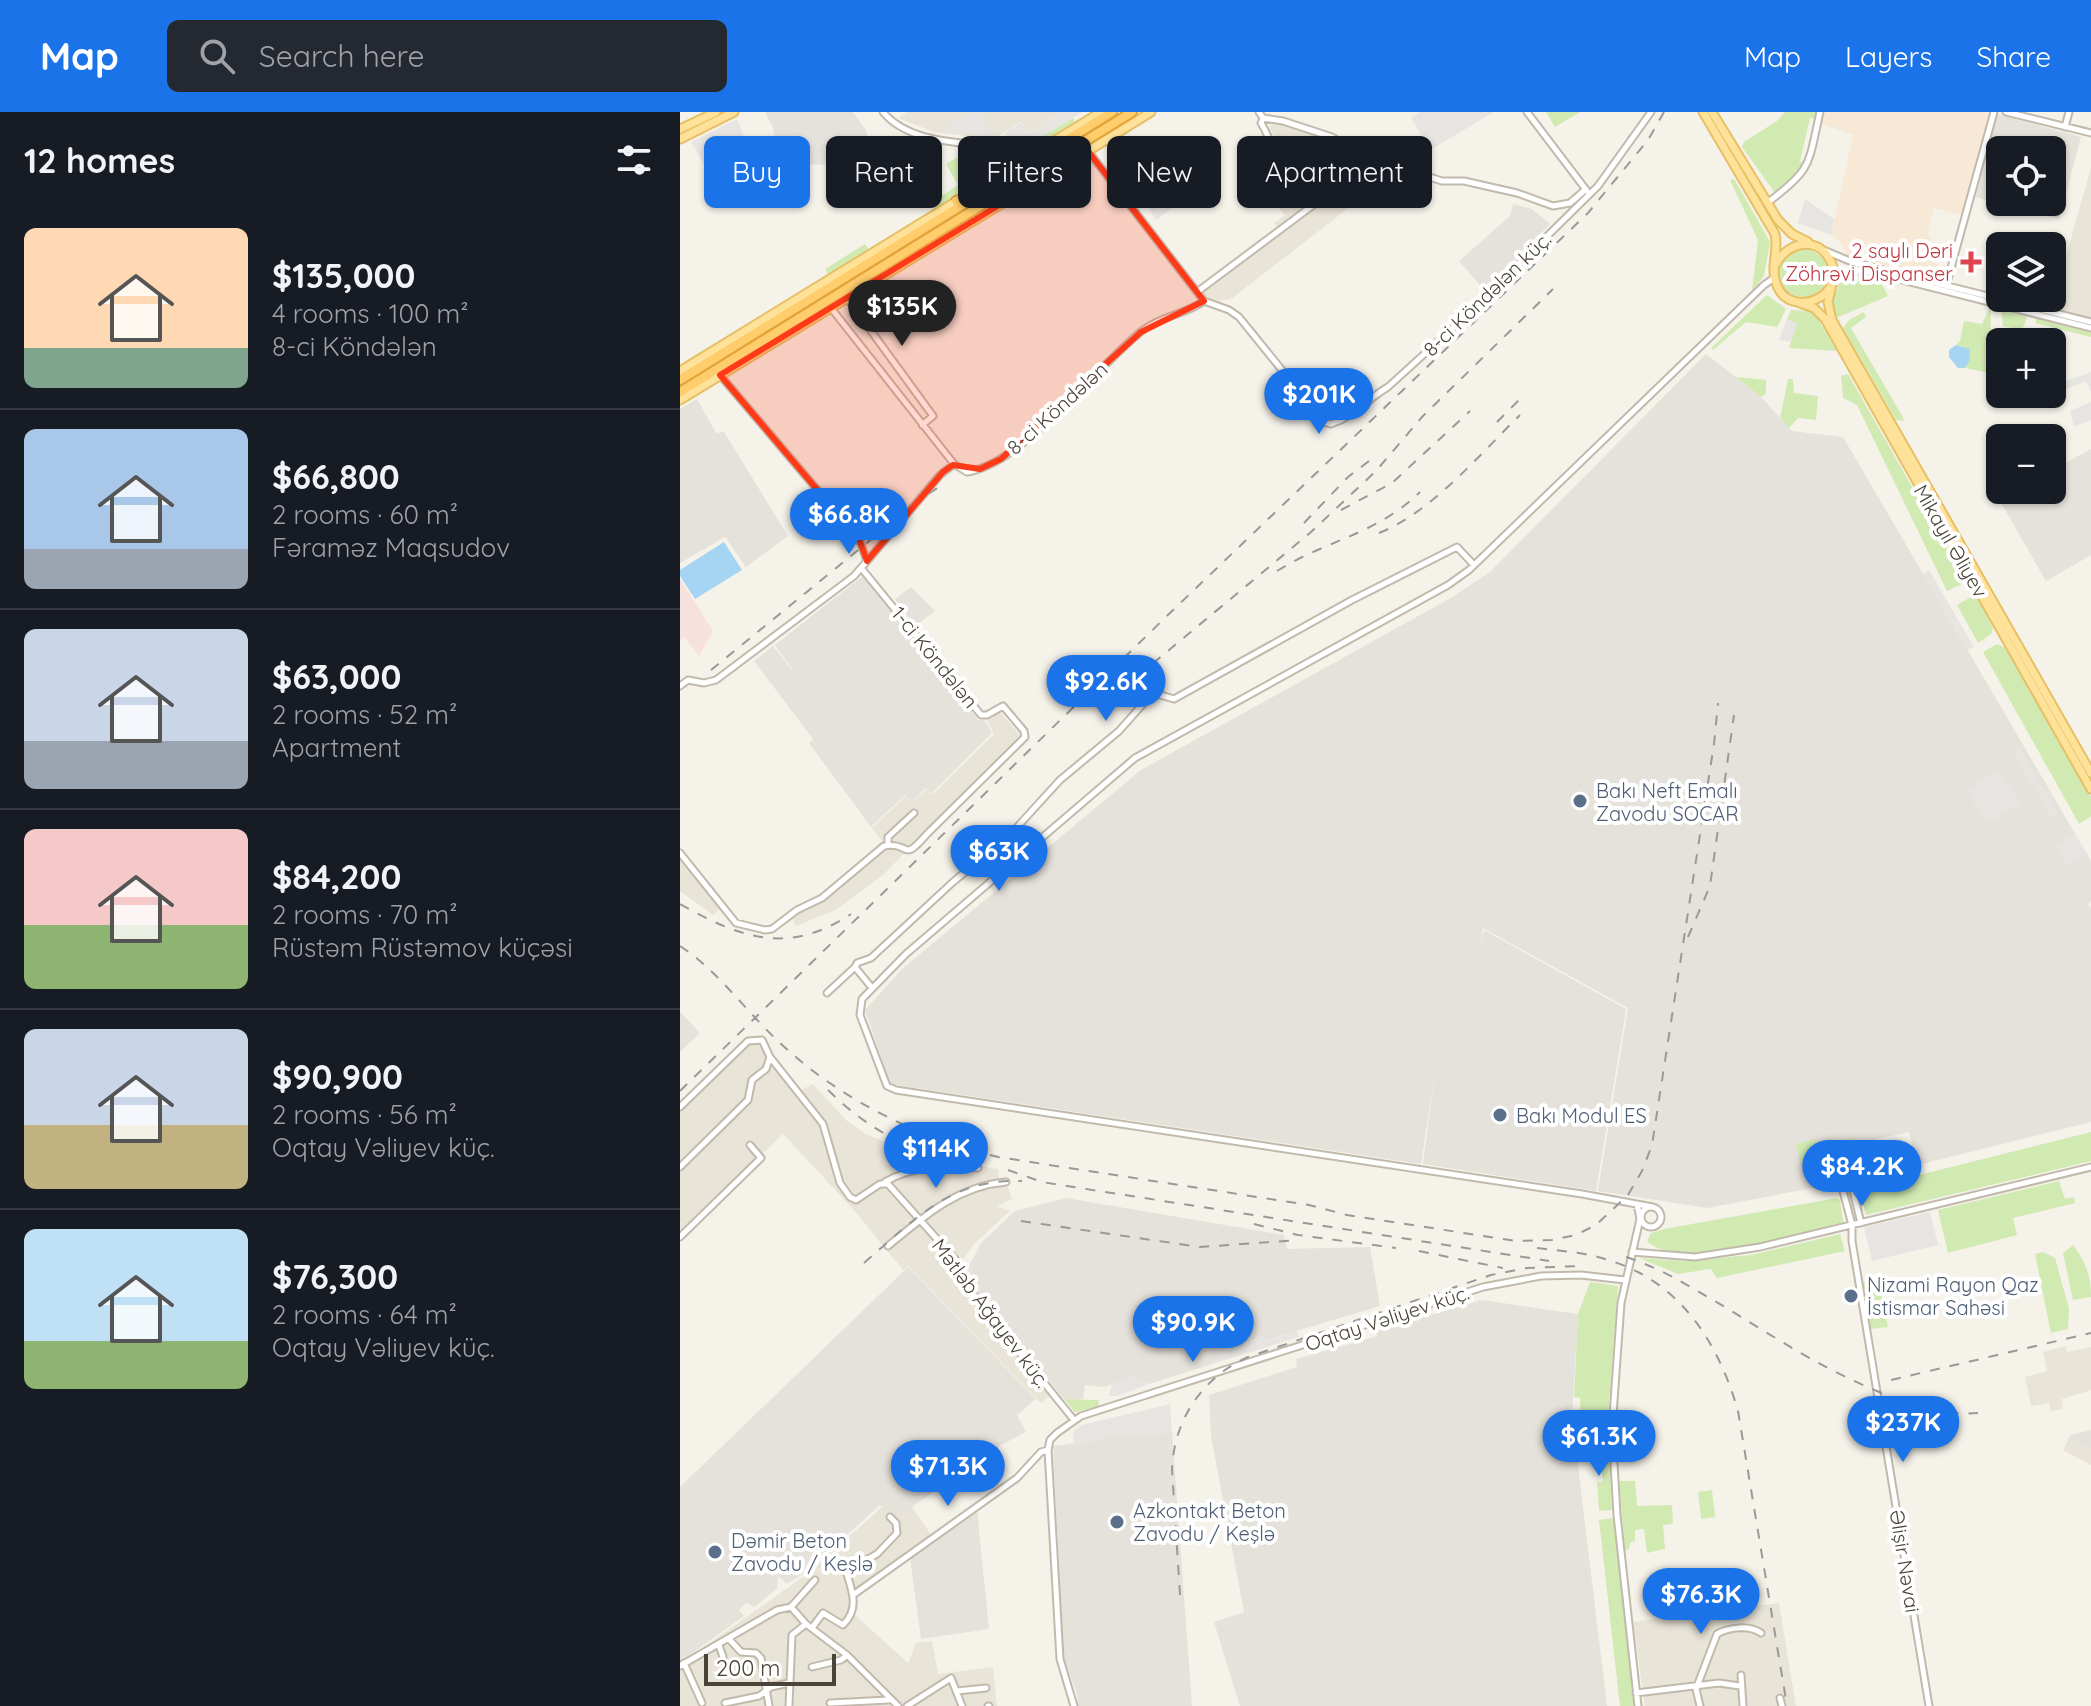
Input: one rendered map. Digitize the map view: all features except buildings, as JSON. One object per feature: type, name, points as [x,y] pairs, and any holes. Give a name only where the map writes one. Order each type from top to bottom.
[{"type":"highway","points":[[1072,136],[1112,112]]},
{"type":"highway","points":[[680,392],[1132,112]]},
{"type":"highway","points":[[680,380],[958,205]]},
{"type":"highway","points":[[969,213],[979,208]]},
{"type":"main road","points":[[680,129],[700,116],[716,112]]},
{"type":"main road","points":[[680,139],[734,112]]},
{"type":"main road","points":[[1062,136],[1101,112]]},
{"type":"main road","points":[[1091,149],[1151,112]]},
{"type":"main road","points":[[1703,112],[1737,160],[1767,203],[1788,231],[1817,247],[1832,263],[1832,285],[1815,301],[1800,303],[1786,298],[1776,286],[1775,234],[1737,160],[1712,112]]},
{"type":"main road","points":[[680,371],[956,201]]},
{"type":"main road","points":[[680,400],[995,208]]},
{"type":"main road","points":[[1774,268],[1777,259],[1790,247],[1799,244],[1817,247]]},
{"type":"main road","name":"Mikayıl Əliyev","points":[[1832,285],[1828,305],[1834,324],[2091,773]]},
{"type":"main road","name":"Mikayıl Əliyev","points":[[1800,303],[1814,308],[1825,319],[2091,789]]},
{"type":"street","points":[[883,112],[892,120],[929,137],[958,141]]},
{"type":"street","points":[[1259,112],[1263,118],[1328,136]]},
{"type":"street","points":[[1432,178],[1464,181],[1517,193],[1553,206],[1570,203],[1588,192],[1527,112]]},
{"type":"street","name":"8-ci Köndələn küç.","points":[[1091,155],[1204,301],[1235,314],[1324,422],[1334,424],[1356,413],[1388,387],[1465,317],[1611,170],[1651,112]]},
{"type":"street","points":[[1767,203],[1798,179],[1807,167],[1820,112]]},
{"type":"street","points":[[1946,286],[1994,112]]},
{"type":"street","points":[[2006,112],[2091,133]]},
{"type":"street","points":[[2065,127],[2069,112]]},
{"type":"street","points":[[1263,118],[1261,123],[1269,136]]},
{"type":"street","points":[[1197,292],[1309,208]]},
{"type":"street","points":[[1817,247],[1844,260],[2091,325]]},
{"type":"street","points":[[1832,285],[1845,273],[1863,270],[2091,325]]},
{"type":"street","points":[[1637,1204],[1645,1226],[1657,1226],[1661,1215],[1653,1207],[1637,1204],[896,1090],[887,1086],[860,1015],[862,999],[916,945],[1135,758],[1448,585],[1474,565],[1774,278]]},
{"type":"street","points":[[846,298],[933,416],[922,425]]},
{"type":"street","name":"8-ci Köndələn","points":[[954,464],[963,471],[972,471],[1001,459],[1069,402],[1141,332],[1161,319],[1204,301]]},
{"type":"street","points":[[680,686],[688,680],[704,683],[716,680],[862,569],[940,475],[954,464],[831,308]]},
{"type":"street","points":[[720,375],[859,539],[867,561]]},
{"type":"street","points":[[827,993],[857,963],[871,958],[953,882],[1009,836],[1060,780],[1119,731],[1150,696],[1157,694],[1174,699],[1352,600],[1457,547],[1474,565]]},
{"type":"street","name":"1-ci Köndələn","points":[[862,569],[981,715],[1003,706],[1026,734],[927,834],[916,849],[908,851],[888,845]]},
{"type":"street","points":[[680,853],[736,923],[772,929],[797,910],[822,898],[888,845],[888,837],[914,813]]},
{"type":"street","points":[[855,967],[872,988]]},
{"type":"street","points":[[680,1107],[748,1041],[762,1040],[770,1057],[825,1127],[840,1183],[850,1197],[859,1200],[885,1182],[917,1169],[953,1166],[978,1168]]},
{"type":"street","points":[[680,1167],[748,1100],[752,1080],[766,1069],[770,1057]]},
{"type":"street","points":[[680,1237],[761,1158],[750,1145]]},
{"type":"street","points":[[1632,1252],[1684,1257],[1767,1246],[2091,1167]]},
{"type":"street","name":"Mətləb Ağayev küç.","points":[[885,1182],[961,1266],[975,1297],[1074,1420]]},
{"type":"street","points":[[888,1246],[919,1220],[962,1192],[1006,1182]]},
{"type":"street","points":[[1852,1187],[1861,1223]]},
{"type":"street","name":"Əlişir Nəvai","points":[[1843,1191],[1852,1225],[1854,1253],[1929,1706]]},
{"type":"street","points":[[1638,1706],[1617,1515],[1612,1429],[1616,1347],[1625,1280],[1640,1219],[1645,1208],[1653,1207]]},
{"type":"street","name":"Oqtay Vəliyev küç.","points":[[853,1595],[1017,1478],[1041,1452],[1048,1450],[1053,1437],[1074,1420],[1145,1394],[1498,1283],[1570,1275],[1625,1280]]},
{"type":"street","points":[[1048,1450],[1059,1652],[1074,1706]]},
{"type":"street","points":[[812,1628],[823,1613],[845,1624],[853,1613],[853,1595],[847,1569],[877,1554],[897,1533],[896,1523],[890,1517]]},
{"type":"street","points":[[702,1703],[682,1664],[777,1610],[791,1607],[815,1580]]},
{"type":"street","points":[[791,1607],[806,1624],[847,1655],[898,1706]]},
{"type":"street","points":[[789,1706],[792,1634],[806,1624]]},
{"type":"street","points":[[1700,1706],[1696,1696],[1717,1634],[1726,1630],[1752,1628],[1761,1633]]},
{"type":"street","points":[[729,1639],[741,1652],[759,1655],[769,1706]]},
{"type":"street","points":[[719,1645],[723,1657]]},
{"type":"street","points":[[812,1667],[841,1660],[847,1655]]},
{"type":"street","points":[[1741,1675],[1743,1706]]},
{"type":"street","points":[[907,1706],[951,1678],[962,1706]]},
{"type":"street","points":[[725,1703],[759,1696],[766,1690],[789,1683]]},
{"type":"street","points":[[1636,1693],[1719,1683],[1740,1686]]},
{"type":"street","points":[[957,1691],[986,1688]]},
{"type":"street","points":[[1780,1698],[1782,1706]]},
{"type":"street","points":[[830,1703],[891,1700]]},
{"type":"highlighted area","points":[[1088,151],[1204,301],[1141,332],[1001,459],[980,469],[953,465],[943,472],[867,561],[859,539],[720,375]]},
{"type":"shaded area","points":[[765,112],[853,112],[867,136],[826,136],[826,165],[810,165],[810,136],[774,136]]},
{"type":"shaded area","points":[[907,112],[1062,112],[1028,133],[1021,122],[998,136],[934,132],[898,118]]},
{"type":"shaded area","points":[[970,112],[979,112],[994,136],[950,132],[946,126]]},
{"type":"shaded area","points":[[1063,112],[1082,112],[1042,136],[1007,136],[1005,132],[1021,123],[1028,133]]},
{"type":"shaded area","points":[[1420,112],[1494,112],[1432,149],[1432,136],[1422,136],[1411,118]]},
{"type":"shaded area","points":[[1825,112],[1989,112],[1962,215],[1934,208],[1926,257],[1940,266],[1937,277],[1847,256],[1841,243],[1831,235],[1853,135],[1822,124]]},
{"type":"shaded area","points":[[1997,114],[2081,137],[2066,193],[2066,136],[1991,136]]},
{"type":"shaded area","points":[[737,119],[744,136],[704,136],[704,164],[691,142]]},
{"type":"shaded area","points":[[1273,122],[1322,136],[1274,136],[1269,128]]},
{"type":"shaded area","points":[[1986,156],[1986,200],[1975,197]]},
{"type":"shaded area","points":[[2091,168],[2091,320],[2062,312],[2066,312],[2066,256]]},
{"type":"shaded area","points":[[1805,199],[1834,219],[1831,235],[1798,223]]},
{"type":"shaded area","points":[[1513,204],[1532,209],[1550,224],[1484,290],[1459,261],[1510,216]]},
{"type":"shaded area","points":[[1149,208],[1172,208],[1156,220]]},
{"type":"shaded area","points":[[1279,208],[1349,208],[1231,299],[1209,302],[1201,292],[1280,232],[1274,223],[1285,215]]},
{"type":"shaded area","points":[[1787,319],[1797,324],[1791,342],[1779,340]]},
{"type":"shaded area","name":"Bakı Neft Emalı Zavodu SOCAR","points":[[1706,354],[1761,397],[1792,431],[1843,437],[2091,861],[2091,901],[2088,904],[2091,909],[2091,1122],[1917,1165],[1909,1132],[1877,1139],[1883,1168],[1827,1181],[1828,1185],[1708,1208],[1598,1191],[1628,1008],[1483,928],[1480,947],[1484,930],[1626,1009],[1596,1191],[1423,1164],[1436,1065],[1421,1164],[890,1084],[865,1010],[902,969],[1141,770],[1449,599],[1490,572]]},
{"type":"shaded area","points":[[2091,372],[2091,392],[2086,381],[2066,389],[2066,381]]},
{"type":"shaded area","points":[[697,399],[716,433],[724,432],[788,536],[746,567],[725,537],[680,563],[680,409]]},
{"type":"shaded area","points":[[2091,402],[2091,420],[2074,427],[2070,411]]},
{"type":"shaded area","points":[[2091,449],[2091,555],[2046,581],[2002,504],[2066,504],[2066,463]]},
{"type":"shaded area","points":[[1929,570],[1974,647],[1968,650],[1923,574]]},
{"type":"shaded area","points":[[864,575],[979,721],[984,719],[992,733],[932,793],[926,788],[912,801],[905,795],[871,827],[809,743],[813,739],[754,661],[773,646],[800,680],[775,645]]},
{"type":"shaded area","points":[[680,579],[713,631],[699,656],[684,637],[680,640]]},
{"type":"shaded area","points":[[911,587],[935,611],[915,626],[895,599]]},
{"type":"shaded area","points":[[999,711],[1021,736],[883,875],[836,910],[796,926],[788,911],[822,893],[882,841],[872,828],[906,796],[912,802],[927,789],[933,794],[994,734],[987,721]]},
{"type":"shaded area","points":[[2019,747],[2059,816],[2052,818],[2012,751]]},
{"type":"shaded area","points":[[2000,770],[2020,805],[1986,824],[1966,790]]},
{"type":"shaded area","points":[[2075,834],[2088,855],[2067,866],[2055,845]]},
{"type":"shaded area","points":[[680,857],[721,908],[713,915],[680,891]]},
{"type":"shaded area","points":[[680,1012],[700,1033],[680,1052]]},
{"type":"shaded area","points":[[757,1041],[795,1093],[813,1084],[847,1121],[866,1134],[920,1156],[998,1169],[1000,1187],[1008,1187],[1012,1199],[997,1206],[1010,1211],[975,1243],[962,1261],[980,1281],[975,1289],[1056,1391],[1041,1403],[908,1266],[903,1270],[853,1209],[783,1134],[680,1234],[680,1109],[751,1042]]},
{"type":"shaded area","points":[[1066,1198],[1284,1235],[1287,1249],[1370,1247],[1380,1306],[1263,1341],[1261,1337],[1223,1350],[1212,1364],[1149,1384],[1133,1377],[1104,1387],[1085,1385],[1083,1399],[1064,1399],[975,1289],[979,1281],[968,1267],[982,1242],[1015,1211]]},
{"type":"shaded area","points":[[1930,1212],[1938,1245],[1872,1261],[1864,1227]]},
{"type":"shaded area","points":[[908,1267],[1036,1399],[1017,1415],[1026,1432],[1001,1445],[896,1518],[880,1505],[806,1572],[787,1584],[748,1550],[778,1577],[777,1588],[755,1607],[746,1603],[739,1610],[744,1616],[680,1662],[680,1487]]},
{"type":"shaded area","points":[[1482,1300],[1578,1314],[1572,1416],[1607,1706],[1240,1706],[1214,1622],[1244,1612],[1211,1436],[1209,1395],[1297,1367],[1296,1359],[1377,1336],[1376,1331]]},
{"type":"shaded area","points":[[1297,1331],[1299,1337],[1212,1364],[1223,1350],[1262,1337],[1264,1341]]},
{"type":"shaded area","points":[[2065,1346],[2067,1352],[2091,1347],[2091,1390],[2062,1399],[2063,1409],[2051,1411],[2049,1403],[2031,1406],[2025,1377],[2047,1371],[2043,1352]]},
{"type":"shaded area","points":[[1134,1376],[1149,1384],[1109,1396],[1112,1384]]},
{"type":"shaded area","points":[[1170,1404],[1172,1432],[1127,1438],[1125,1433],[1074,1444],[1073,1431],[1082,1425]]},
{"type":"shaded area","points":[[2091,1430],[2091,1450],[2069,1438],[2071,1435]]},
{"type":"shaded area","name":"Azkontakt Beton Zavodu / Keşlə","points":[[1172,1432],[1192,1706],[1078,1706],[1077,1694],[1063,1656],[1053,1446],[1101,1440],[1101,1436],[1126,1433],[1127,1438]]},
{"type":"shaded area","points":[[2069,1438],[2091,1450],[2091,1465],[2063,1450]]},
{"type":"shaded area","points":[[901,1490],[931,1535],[855,1591],[855,1615],[908,1663],[916,1643],[932,1641],[938,1674],[993,1667],[997,1706],[680,1706],[680,1664],[807,1574]]},
{"type":"shaded area","points":[[977,1510],[989,1629],[921,1639],[910,1558]]},
{"type":"shaded area","points":[[1779,1603],[1796,1706],[1645,1706],[1633,1622]]},
{"type":"green space","points":[[1546,112],[1580,112],[1555,127]]},
{"type":"green space","points":[[1785,112],[1817,112],[1815,118],[1810,118],[1800,161],[1805,167],[1775,193],[1742,147],[1744,142],[1777,121]]},
{"type":"green space","points":[[1073,118],[1076,124],[1057,136],[1043,136]]},
{"type":"green space","points":[[958,157],[958,185],[946,164]]},
{"type":"green space","points":[[1734,179],[1770,242],[1764,276],[1752,291],[1758,240],[1730,180]]},
{"type":"green space","points":[[958,185],[958,195],[942,204],[942,195]]},
{"type":"green space","points":[[865,244],[869,250],[829,275],[825,269]]},
{"type":"green space","points":[[1803,249],[1821,256],[1828,274],[1821,292],[1803,299],[1785,292],[1778,274],[1785,256]]},
{"type":"green space","points":[[1856,271],[1877,275],[1888,296],[1836,318],[1829,299],[1835,294],[1842,277]]},
{"type":"green space","points":[[1767,295],[1786,309],[1777,327],[1746,322],[1713,350],[1711,348]]},
{"type":"green space","points":[[1791,310],[1813,311],[1837,351],[1789,348],[1797,324],[1787,319]]},
{"type":"green space","points":[[1864,312],[1866,317],[1851,328],[1905,421],[1896,420],[1843,328],[1849,320]]},
{"type":"green space","points":[[1988,312],[1991,312],[1991,328],[1986,328],[1986,372],[1965,368],[1969,362],[1964,347],[1956,345],[1960,341],[1964,321],[1982,324]]},
{"type":"green space","points":[[2001,312],[2027,317],[2023,328],[2003,326]]},
{"type":"green space","points":[[2037,317],[2091,331],[2091,337],[2066,331],[2066,328],[2035,323]]},
{"type":"green space","points":[[1848,374],[1966,582],[1947,591],[1857,405],[1843,398],[1841,376]]},
{"type":"green space","points":[[1736,377],[1766,380],[1766,394],[1761,397]]},
{"type":"green space","points":[[1788,379],[1793,379],[1794,393],[1818,396],[1816,420],[1798,418],[1789,428],[1780,418]]},
{"type":"green space","points":[[1976,594],[1993,628],[1991,634],[1978,643],[1957,605]]},
{"type":"green space","points":[[1997,644],[2008,649],[2091,797],[2091,816],[2079,824],[1983,652]]},
{"type":"green space","points":[[2091,1132],[2091,1161],[1866,1215],[1859,1190]]},
{"type":"green space","points":[[1854,1138],[1859,1160],[1846,1163],[1841,1141]]},
{"type":"green space","points":[[1816,1139],[1817,1145],[1831,1142],[1837,1166],[1822,1169],[1820,1163],[1802,1167],[1796,1144]]},
{"type":"green space","points":[[2059,1181],[2065,1199],[2074,1197],[2075,1203],[2013,1218],[2017,1235],[1948,1253],[1938,1210]]},
{"type":"green space","points":[[1837,1198],[1840,1200],[1843,1222],[1772,1241],[1712,1252],[1685,1253],[1662,1250],[1647,1241],[1651,1233],[1664,1229]]},
{"type":"green space","points":[[1840,1234],[1845,1251],[1717,1278],[1711,1269],[1678,1274],[1639,1258],[1686,1261],[1751,1255]]},
{"type":"green space","points":[[2073,1245],[2087,1270],[2091,1297],[2073,1300],[2063,1253]]},
{"type":"green space","points":[[2043,1252],[2055,1258],[2069,1309],[2068,1329],[2051,1333],[2035,1254]]},
{"type":"green space","points":[[1878,1278],[1888,1327],[1870,1329],[1863,1283]]},
{"type":"green space","points":[[1590,1282],[1618,1286],[1607,1427],[1581,1431],[1580,1398],[1574,1397],[1578,1314]]},
{"type":"green space","points":[[1064,1399],[1098,1400],[1099,1403],[1098,1407],[1075,1412]]},
{"type":"green space","points":[[1608,1437],[1612,1510],[1599,1511],[1597,1482],[1603,1482],[1601,1463],[1589,1462],[1590,1456],[1584,1455],[1583,1439]]},
{"type":"green space","points":[[1619,1481],[1635,1481],[1637,1506],[1672,1505],[1673,1524],[1663,1525],[1665,1549],[1647,1553],[1644,1529],[1635,1530],[1635,1541],[1625,1550]]},
{"type":"green space","points":[[1712,1490],[1715,1517],[1701,1519],[1698,1492]]},
{"type":"green space","points":[[1614,1518],[1634,1706],[1620,1706],[1599,1520]]},
{"type":"water","points":[[1956,345],[1970,349],[1965,368],[1958,368],[1949,357],[1949,350]]},
{"type":"water","points":[[724,542],[742,570],[695,599],[680,576],[680,570]]},
{"type":"railway","points":[[680,1091],[1171,612],[1588,213],[1648,140],[1664,112]]},
{"type":"railway","points":[[1215,612],[1311,532],[1376,471],[1422,417],[1553,289]]},
{"type":"railway","points":[[1497,422],[1520,399]]},
{"type":"railway","points":[[1341,510],[1392,483],[1470,411]]},
{"type":"railway","points":[[1379,533],[1399,524],[1436,497],[1520,415]]},
{"type":"railway","points":[[1304,523],[1348,477],[1377,455]]},
{"type":"railway","points":[[711,670],[942,485]]},
{"type":"railway","points":[[1277,571],[1368,528],[1420,492]]},
{"type":"railway","points":[[1122,689],[1222,606]]},
{"type":"railway","points":[[680,946],[719,978],[777,1040],[826,1080],[880,1113],[968,1149],[998,1157],[1309,1205],[1347,1215],[1516,1241],[1552,1240],[1576,1235],[1596,1225],[1628,1195],[1652,1145],[1718,703]]},
{"type":"railway","points":[[1688,937],[1710,886],[1734,715]]},
{"type":"railway","points":[[680,904],[723,926],[764,938],[806,935],[851,914]]},
{"type":"railway","points":[[828,1090],[860,1118],[894,1138],[930,1152],[972,1161]]},
{"type":"railway","points":[[1008,1170],[1042,1182],[1549,1261]]},
{"type":"railway","points":[[864,1263],[917,1217],[954,1194],[974,1186],[1022,1181]]},
{"type":"railway","points":[[1021,1221],[1200,1247],[1299,1240]]},
{"type":"railway","points":[[1254,1224],[1298,1235],[1396,1248]]},
{"type":"railway","points":[[1537,1248],[1588,1255],[1631,1269],[1674,1298],[1707,1338],[1730,1385],[1738,1411],[1787,1706]]},
{"type":"railway","points":[[1419,1251],[1503,1268]]},
{"type":"railway","points":[[1626,1257],[1677,1279],[1799,1352],[1857,1382],[1926,1408],[1951,1413],[1978,1413]]},
{"type":"railway","points":[[1180,1595],[1172,1469],[1174,1451],[1185,1417],[1217,1376],[1248,1357],[1491,1275],[1527,1268],[1581,1266]]},
{"type":"railway","points":[[1891,1380],[2091,1333]]},
{"type":"place","name":"2 saylı Dəri Zöhrəvi Dispanser","points":[[1971,262]]},
{"type":"place","name":"Bakı Neft Emalı Zavodu SOCAR","points":[[1580,801]]},
{"type":"place","name":"Bakı Modul ES","points":[[1500,1115]]},
{"type":"place","name":"Nizami Rayon Qaz İstismar Sahəsi","points":[[1851,1296]]},
{"type":"place","name":"Azkontakt Beton Zavodu / Keşlə","points":[[1117,1522]]},
{"type":"place","name":"Dəmir Beton Zavodu / Keşlə","points":[[715,1552]]}]
